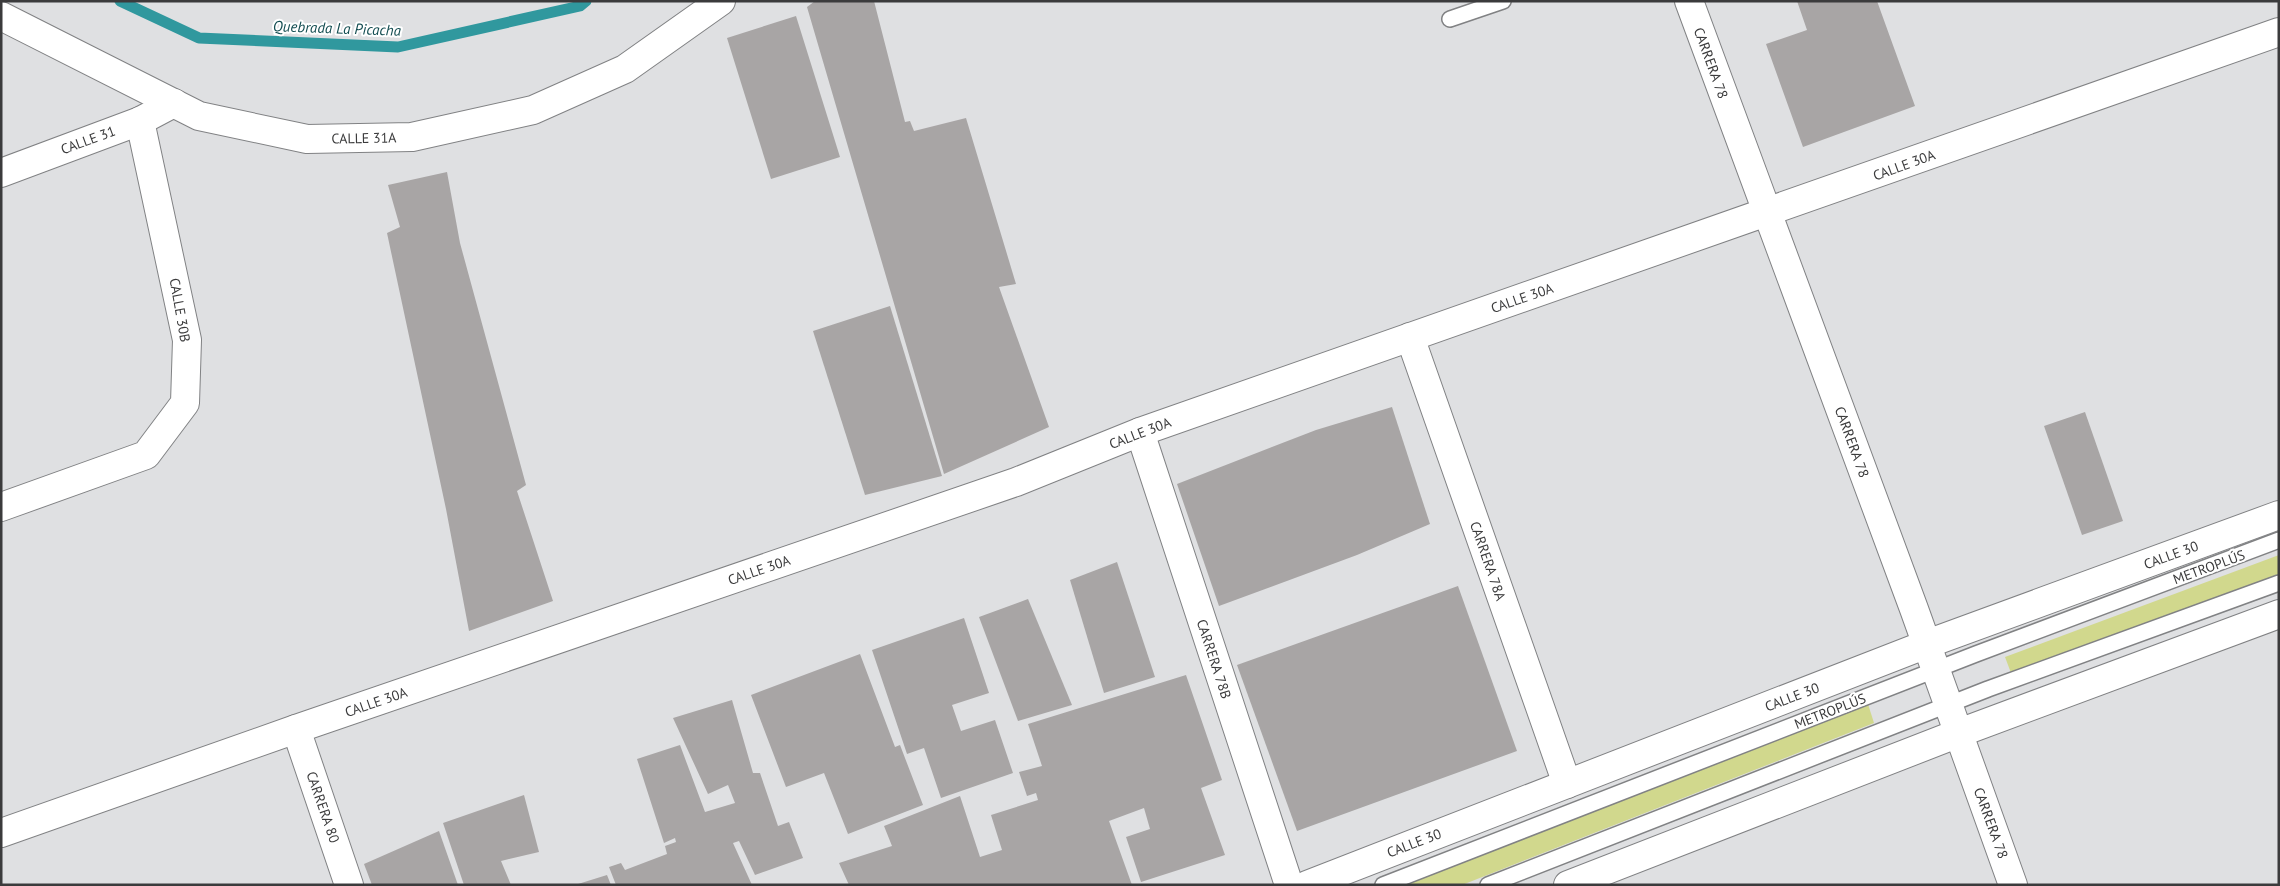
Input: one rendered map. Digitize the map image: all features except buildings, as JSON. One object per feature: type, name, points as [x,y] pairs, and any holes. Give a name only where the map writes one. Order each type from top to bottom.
[{"type":"street","name":"CALLE 31A","points":[[1,16],[199,116],[307,139],[412,137],[541,106],[625,69],[720,1]]},
{"type":"street","name":"CARRERA 78","points":[[1689,1],[1949,704],[2013,885]]},
{"type":"street","name":"CALLE 30A","points":[[1,833],[296,729],[1016,482],[1140,432],[2279,32]]},
{"type":"street","name":"CALLE 31","points":[[1,173],[140,121],[174,104]]},
{"type":"street","name":"CALLE 30B","points":[[1,507],[146,455],[185,403],[187,340],[140,121]]},
{"type":"street","name":"CARRERA 78A","points":[[1410,337],[1568,784]]},
{"type":"street","name":"CARRERA 78B","points":[[1140,432],[1289,885]]},
{"type":"street","name":"CALLE 30","points":[[1307,885],[1927,644],[2279,515]]},
{"type":"street","points":[[1568,885],[1598,879],[1959,733],[2279,614]]},
{"type":"street","name":"CARRERA 80","points":[[296,729],[349,885]]},
{"type":"lane","points":[[1450,19],[1503,1]]},
{"type":"lane","name":"METROPLÚS","points":[[1383,885],[1936,670],[2279,540]]},
{"type":"lane","points":[[1488,885],[1949,704],[2279,583]]},
{"type":"green space","points":[[2279,555],[2279,574],[2011,673],[2005,657]]},
{"type":"green space","points":[[1868,704],[1874,723],[1462,885],[1404,885]]},
{"type":"waterway","name":"Quebrada La Picacha","points":[[120,1],[199,38],[398,47],[580,6],[586,1]]}]
